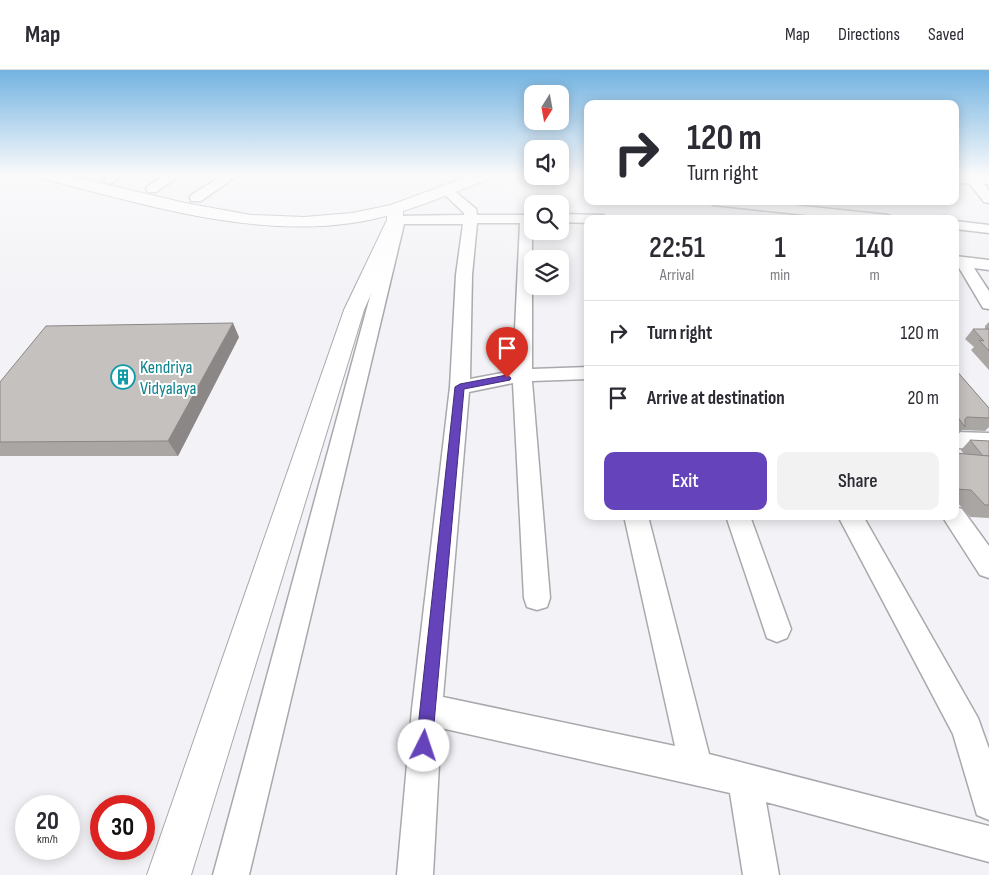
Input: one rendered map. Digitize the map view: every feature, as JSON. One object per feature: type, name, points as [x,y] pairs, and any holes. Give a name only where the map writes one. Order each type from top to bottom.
[{"type":"main road","points":[[210,213],[251,220],[304,222],[347,213]]},
{"type":"main road","points":[[325,213],[396,217]]},
{"type":"main road","points":[[168,875],[354,310],[396,217],[403,213]]},
{"type":"street","points":[[414,875],[427,709],[460,387],[464,275],[471,213]]},
{"type":"street","points":[[792,213],[809,215]]},
{"type":"street","points":[[231,875],[396,217],[470,220],[524,219]]},
{"type":"street","points":[[569,218],[584,219]]},
{"type":"street","points":[[959,225],[989,229]]},
{"type":"street","points":[[529,240],[522,375],[537,598]]},
{"type":"street","points":[[959,261],[989,265]]},
{"type":"street","points":[[959,261],[989,304]]},
{"type":"street","points":[[460,387],[522,375],[584,373]]},
{"type":"street","points":[[959,440],[989,441]]},
{"type":"street","points":[[637,520],[696,767]]},
{"type":"street","points":[[739,520],[777,629]]},
{"type":"street","points":[[852,520],[967,730],[989,803]]},
{"type":"street","points":[[957,520],[989,567]]},
{"type":"street","points":[[427,709],[696,767],[989,844]]},
{"type":"street","points":[[745,781],[761,875]]},
{"type":"building","name":"Kendriya Vidyalaya","points":[[233,323],[168,441],[0,442],[0,382],[46,326]]},
{"type":"building","points":[[973,329],[989,329],[989,351],[979,340],[984,341]]},
{"type":"building","points":[[959,374],[989,408],[989,418],[967,417],[965,419],[965,427],[959,419]]},
{"type":"building","points":[[970,440],[989,441],[989,456],[983,456]]},
{"type":"building","points":[[959,453],[989,456],[989,505],[985,505],[971,490],[959,489]]},
{"type":"place","name":"Kendriya Vidyalaya","points":[[123,377]]},
{"type":"route","points":[[424,746],[460,387],[507,378]]}]
